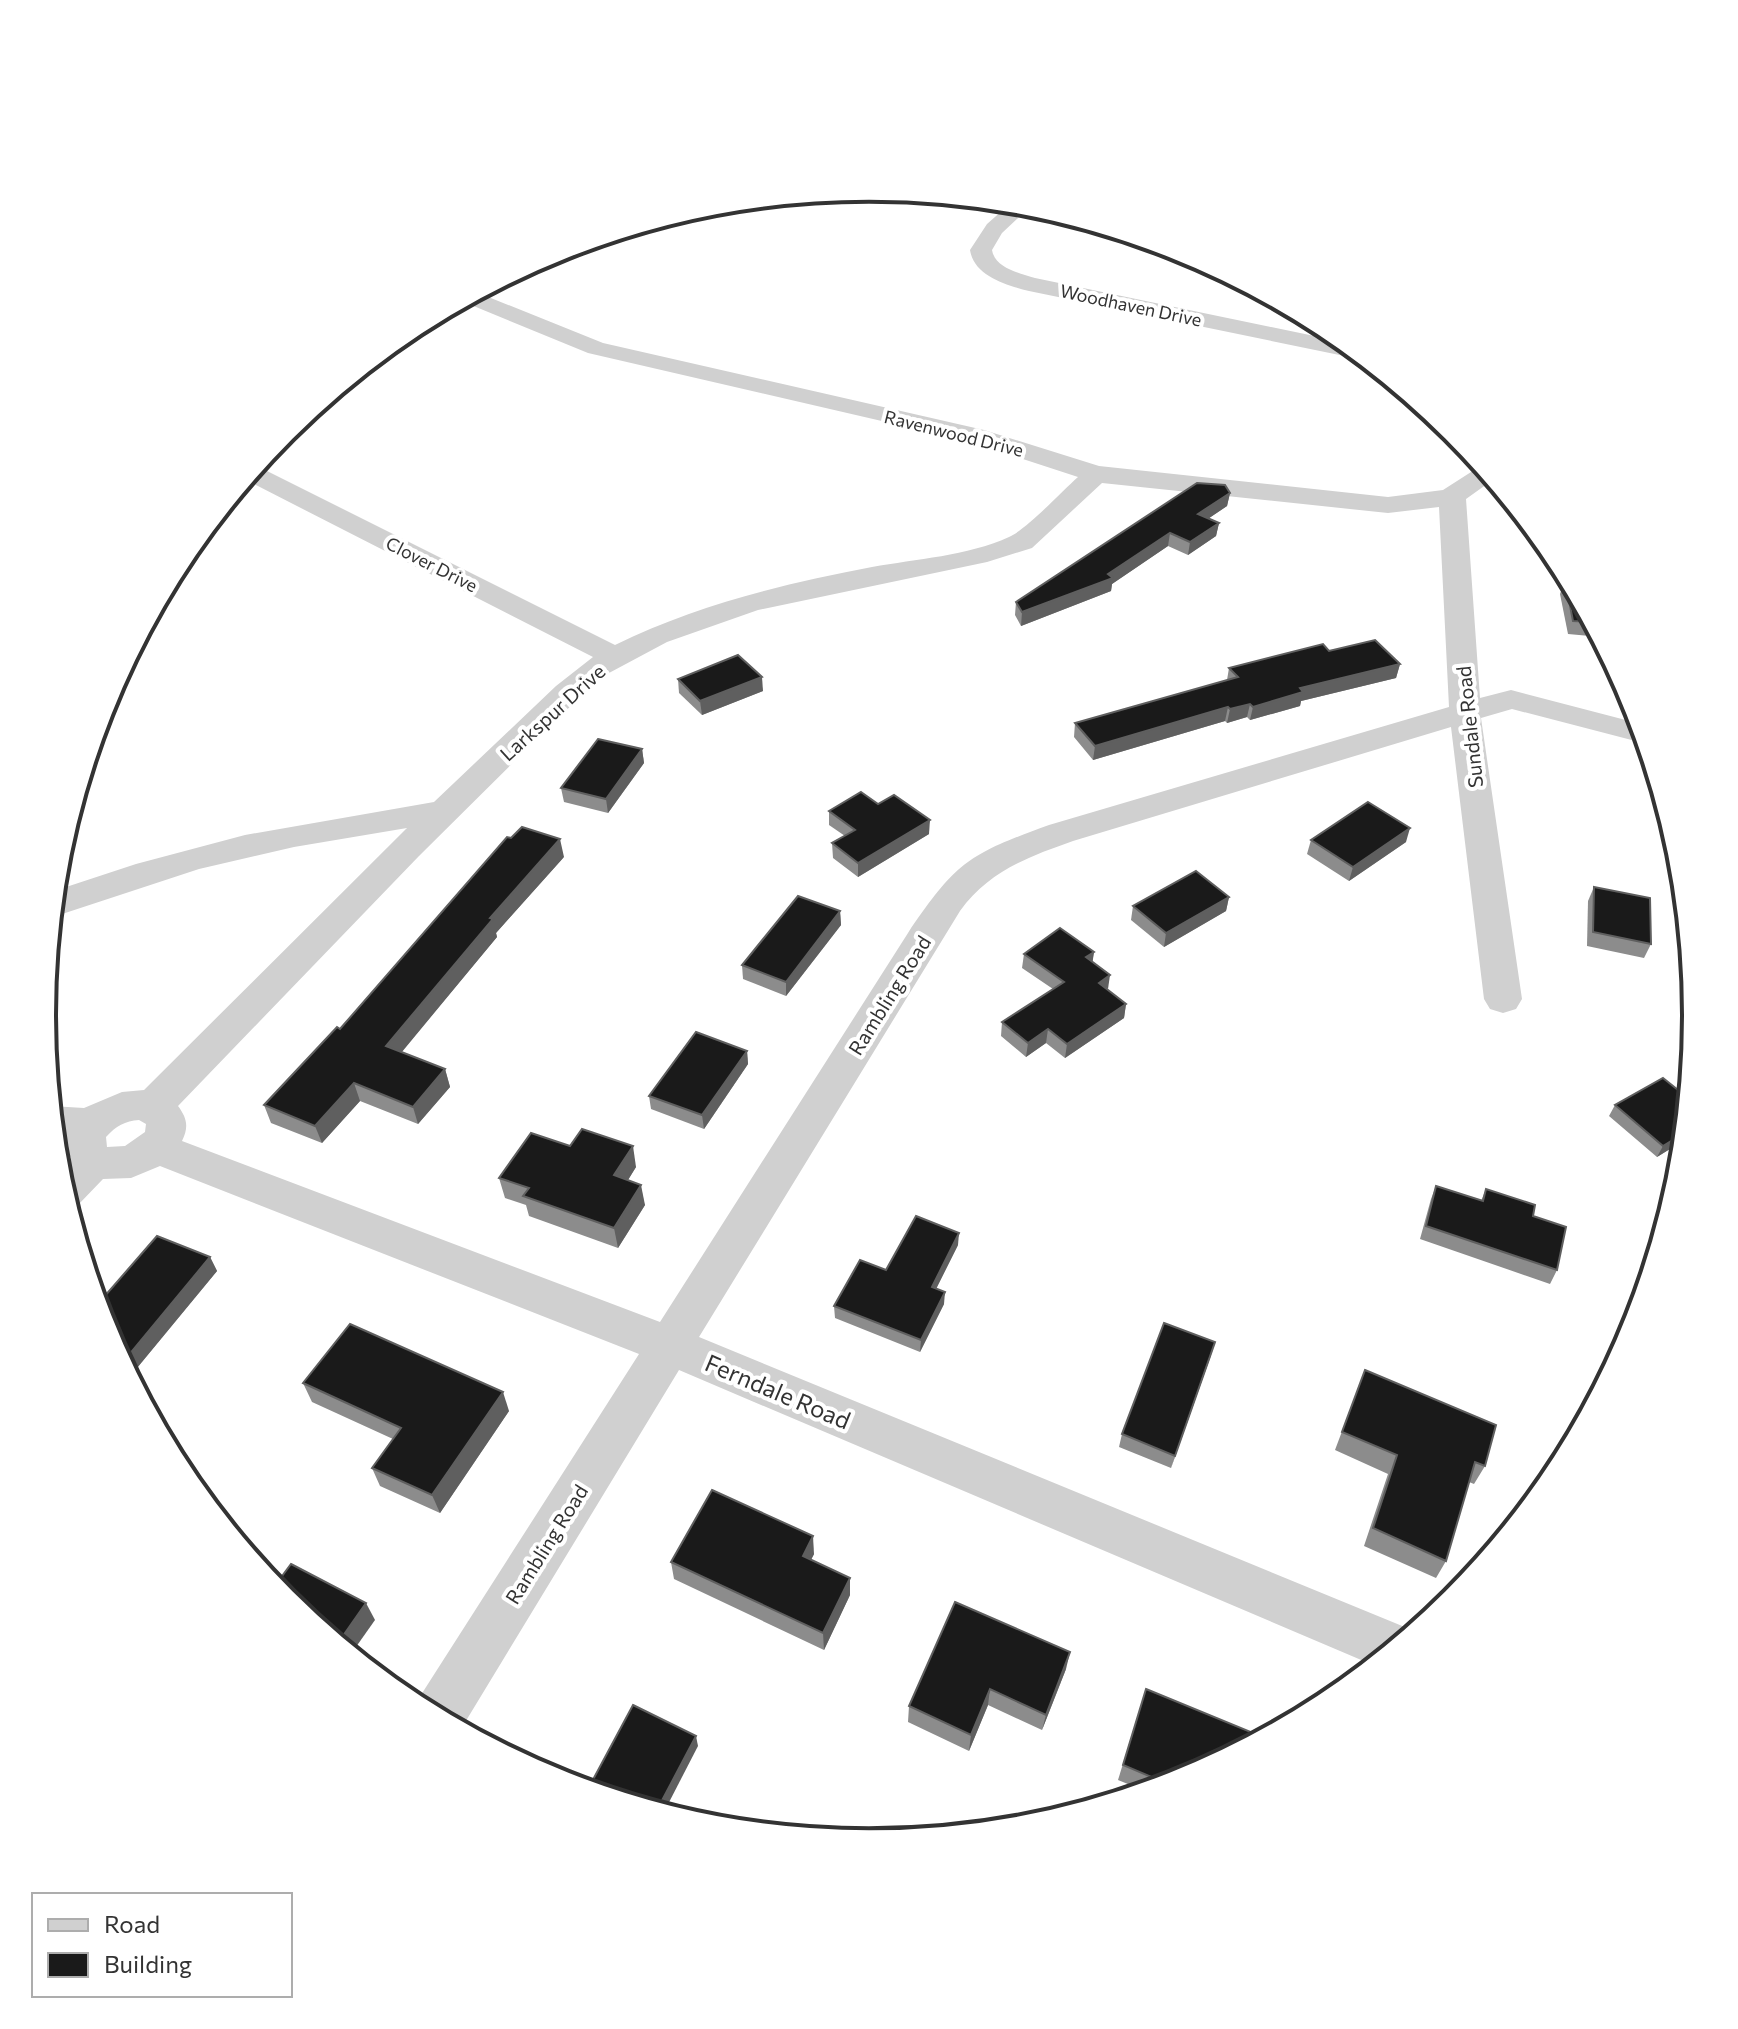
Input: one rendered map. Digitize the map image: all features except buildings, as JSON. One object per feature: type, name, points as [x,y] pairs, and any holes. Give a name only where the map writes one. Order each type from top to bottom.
[{"type":"street","name":"Woodhaven Drive","points":[[1010,214],[986,235],[980,245],[979,253],[996,272],[1029,284],[1331,346]]},
{"type":"street","name":"Ravenwood Drive","points":[[479,301],[596,348],[975,435],[1096,474],[1388,505],[1424,503],[1452,496]]},
{"type":"street","name":"Larkspur Drive","points":[[154,1127],[443,812],[576,685],[614,656],[698,619],[987,554],[1022,542],[1096,474]]},
{"type":"street","name":"Clover Drive","points":[[259,477],[614,656]]},
{"type":"street","points":[[1452,496],[1479,477]]},
{"type":"street","name":"Sundale Road","points":[[1452,496],[1465,713],[1503,999]]},
{"type":"street","name":"Rambling Road","points":[[444,1707],[921,942],[952,897],[978,869],[1061,833],[1511,699],[1631,731]]},
{"type":"street","points":[[64,901],[168,865],[334,827],[443,812]]},
{"type":"street","points":[[64,1128],[93,1143],[105,1165],[132,1163],[154,1127],[141,1104],[114,1109],[93,1143],[73,1177]]},
{"type":"street","name":"Ferndale Road","points":[[154,1127],[1383,1644]]}]
